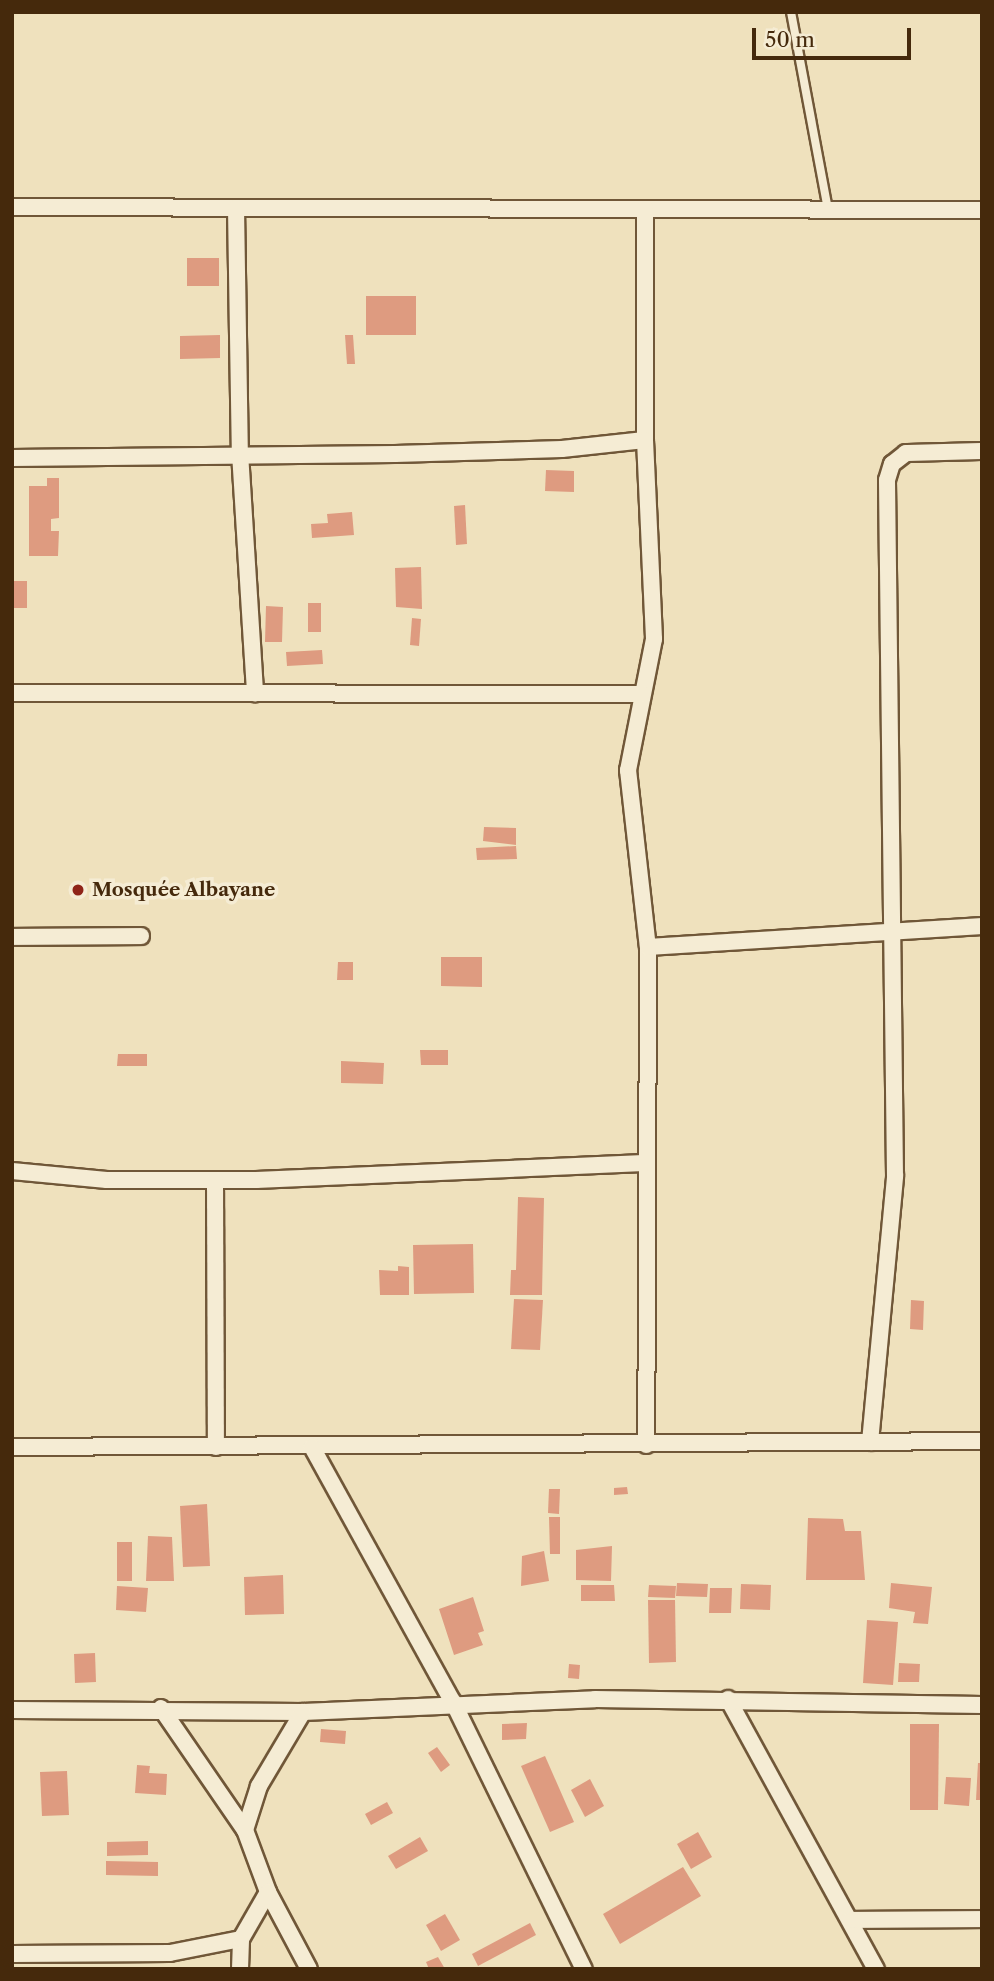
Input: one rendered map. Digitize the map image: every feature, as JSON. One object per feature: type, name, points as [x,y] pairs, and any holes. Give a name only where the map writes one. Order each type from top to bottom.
[{"type":"street","points":[[12,207],[982,210]]},
{"type":"street","points":[[236,208],[240,453],[255,694]]},
{"type":"street","points":[[645,209],[645,440],[654,639],[628,770],[648,947],[644,1163],[646,1446]]},
{"type":"street","points":[[12,458],[562,449],[645,440]]},
{"type":"street","points":[[870,1442],[895,1176],[887,480],[892,464],[906,453],[982,451]]},
{"type":"street","points":[[12,693],[642,694]]},
{"type":"street","points":[[648,947],[894,928],[982,926]]},
{"type":"street","points":[[12,937],[141,936]]},
{"type":"street","points":[[12,1171],[107,1180],[215,1180],[644,1163]]},
{"type":"street","points":[[215,1180],[216,1447]]},
{"type":"street","points":[[12,1447],[646,1446],[982,1441]]},
{"type":"street","points":[[312,1447],[453,1702],[584,1969]]},
{"type":"street","points":[[728,1699],[876,1969]]},
{"type":"street","points":[[12,1710],[161,1708],[303,1712],[453,1702],[728,1699],[982,1705]]},
{"type":"street","points":[[161,1708],[245,1830],[268,1892],[309,1969]]},
{"type":"street","points":[[245,1830],[259,1786],[303,1712]]},
{"type":"street","points":[[240,1969],[241,1939],[268,1892]]},
{"type":"street","points":[[850,1920],[982,1919]]},
{"type":"street","points":[[12,1954],[44,1962],[170,1953],[241,1939]]},
{"type":"lane","points":[[791,12],[828,209]]},
{"type":"building","points":[[187,258],[219,258],[219,286],[187,286]]},
{"type":"building","points":[[366,296],[416,296],[416,335],[366,335]]},
{"type":"building","points":[[220,335],[220,358],[180,359],[180,336]]},
{"type":"building","points":[[345,335],[353,335],[355,364],[347,364]]},
{"type":"building","points":[[546,470],[574,471],[574,492],[545,491]]},
{"type":"building","points":[[47,478],[59,478],[59,518],[51,519],[51,531],[59,531],[58,556],[29,556],[29,486],[47,486]]},
{"type":"building","points":[[465,505],[467,544],[456,545],[454,506]]},
{"type":"building","points":[[352,512],[354,535],[312,538],[311,524],[328,523],[327,514]]},
{"type":"building","points":[[421,567],[422,609],[396,607],[395,568]]},
{"type":"building","points":[[12,581],[27,581],[27,608],[12,608]]},
{"type":"building","points":[[308,603],[321,603],[321,632],[308,632]]},
{"type":"building","points":[[266,606],[283,607],[282,642],[265,642]]},
{"type":"building","points":[[412,618],[421,619],[419,646],[410,645]]},
{"type":"building","points":[[322,650],[323,664],[287,666],[286,652]]},
{"type":"building","points":[[484,827],[516,828],[516,845],[483,841]]},
{"type":"building","points":[[516,846],[517,859],[477,860],[476,848]]},
{"type":"building","points":[[441,957],[482,957],[482,987],[441,986]]},
{"type":"building","points":[[338,962],[353,962],[353,980],[337,980]]},
{"type":"building","points":[[420,1050],[448,1050],[448,1065],[421,1065]]},
{"type":"building","points":[[118,1054],[147,1054],[147,1066],[117,1066]]},
{"type":"building","points":[[341,1061],[384,1063],[383,1084],[341,1083]]},
{"type":"building","points":[[518,1197],[544,1198],[542,1295],[510,1295],[511,1270],[516,1270]]},
{"type":"building","points":[[473,1244],[474,1293],[414,1294],[413,1245]]},
{"type":"building","points":[[398,1266],[409,1267],[409,1295],[380,1295],[379,1270],[398,1271]]},
{"type":"building","points":[[514,1299],[543,1300],[540,1350],[511,1349]]},
{"type":"building","points":[[911,1300],[924,1301],[923,1330],[910,1329]]},
{"type":"building","points":[[627,1487],[628,1494],[614,1495],[614,1488]]},
{"type":"building","points":[[549,1489],[560,1489],[559,1514],[548,1513]]},
{"type":"building","points":[[207,1504],[210,1566],[183,1567],[180,1506]]},
{"type":"building","points":[[549,1517],[560,1517],[560,1554],[550,1554]]},
{"type":"building","points":[[808,1518],[843,1519],[845,1531],[861,1531],[865,1580],[806,1580]]},
{"type":"building","points":[[148,1536],[172,1537],[174,1581],[146,1581]]},
{"type":"building","points":[[117,1542],[132,1542],[132,1581],[117,1581]]},
{"type":"building","points":[[612,1546],[611,1581],[576,1580],[576,1550]]},
{"type":"building","points":[[544,1551],[549,1581],[521,1586],[522,1556]]},
{"type":"building","points":[[283,1575],[284,1614],[245,1615],[244,1577]]},
{"type":"building","points":[[677,1583],[708,1584],[707,1597],[676,1596]]},
{"type":"building","points":[[891,1583],[932,1587],[928,1624],[913,1623],[915,1612],[889,1608]]},
{"type":"building","points":[[741,1584],[771,1585],[770,1610],[740,1609]]},
{"type":"building","points":[[581,1585],[614,1585],[615,1601],[581,1601]]},
{"type":"building","points":[[649,1585],[676,1586],[675,1598],[648,1597]]},
{"type":"building","points":[[117,1586],[148,1588],[146,1612],[116,1610]]},
{"type":"building","points":[[710,1588],[732,1588],[731,1613],[709,1613]]},
{"type":"building","points":[[473,1597],[484,1631],[478,1633],[483,1645],[454,1655],[439,1609]]},
{"type":"building","points":[[648,1600],[675,1600],[676,1662],[649,1663]]},
{"type":"building","points":[[867,1620],[898,1622],[893,1685],[863,1683]]},
{"type":"building","points":[[95,1653],[96,1682],[75,1683],[74,1654]]},
{"type":"building","points":[[899,1663],[920,1664],[919,1682],[898,1682]]},
{"type":"building","points":[[569,1664],[580,1665],[579,1679],[568,1678]]},
{"type":"building","points":[[527,1723],[526,1739],[502,1740],[502,1724]]},
{"type":"building","points":[[910,1724],[939,1724],[938,1810],[910,1810]]},
{"type":"building","points":[[321,1729],[346,1731],[345,1744],[320,1742]]},
{"type":"building","points":[[437,1747],[450,1765],[441,1772],[428,1753]]},
{"type":"building","points":[[545,1756],[574,1822],[550,1832],[521,1766]]},
{"type":"building","points":[[978,1763],[982,1763],[982,1800],[976,1800]]},
{"type":"building","points":[[137,1765],[150,1766],[149,1773],[167,1774],[166,1795],[135,1793]]},
{"type":"building","points":[[67,1771],[69,1815],[42,1816],[40,1772]]},
{"type":"building","points":[[946,1777],[971,1778],[969,1806],[944,1804]]},
{"type":"building","points":[[590,1779],[604,1806],[585,1817],[571,1790]]},
{"type":"building","points":[[387,1802],[393,1813],[371,1825],[365,1814]]},
{"type":"building","points":[[698,1832],[712,1857],[691,1869],[677,1844]]},
{"type":"building","points":[[420,1837],[428,1851],[396,1869],[388,1856]]},
{"type":"building","points":[[148,1841],[148,1855],[107,1856],[107,1842]]},
{"type":"building","points":[[106,1861],[158,1862],[158,1876],[106,1875]]},
{"type":"building","points":[[683,1867],[701,1896],[620,1944],[603,1914]]},
{"type":"building","points":[[445,1914],[460,1940],[441,1951],[426,1925]]},
{"type":"building","points":[[530,1923],[536,1935],[478,1966],[472,1954]]},
{"type":"building","points":[[438,1957],[445,1969],[429,1969],[426,1962]]},
{"type":"place","name":"Mosquée Albayane","points":[[78,890]]}]
